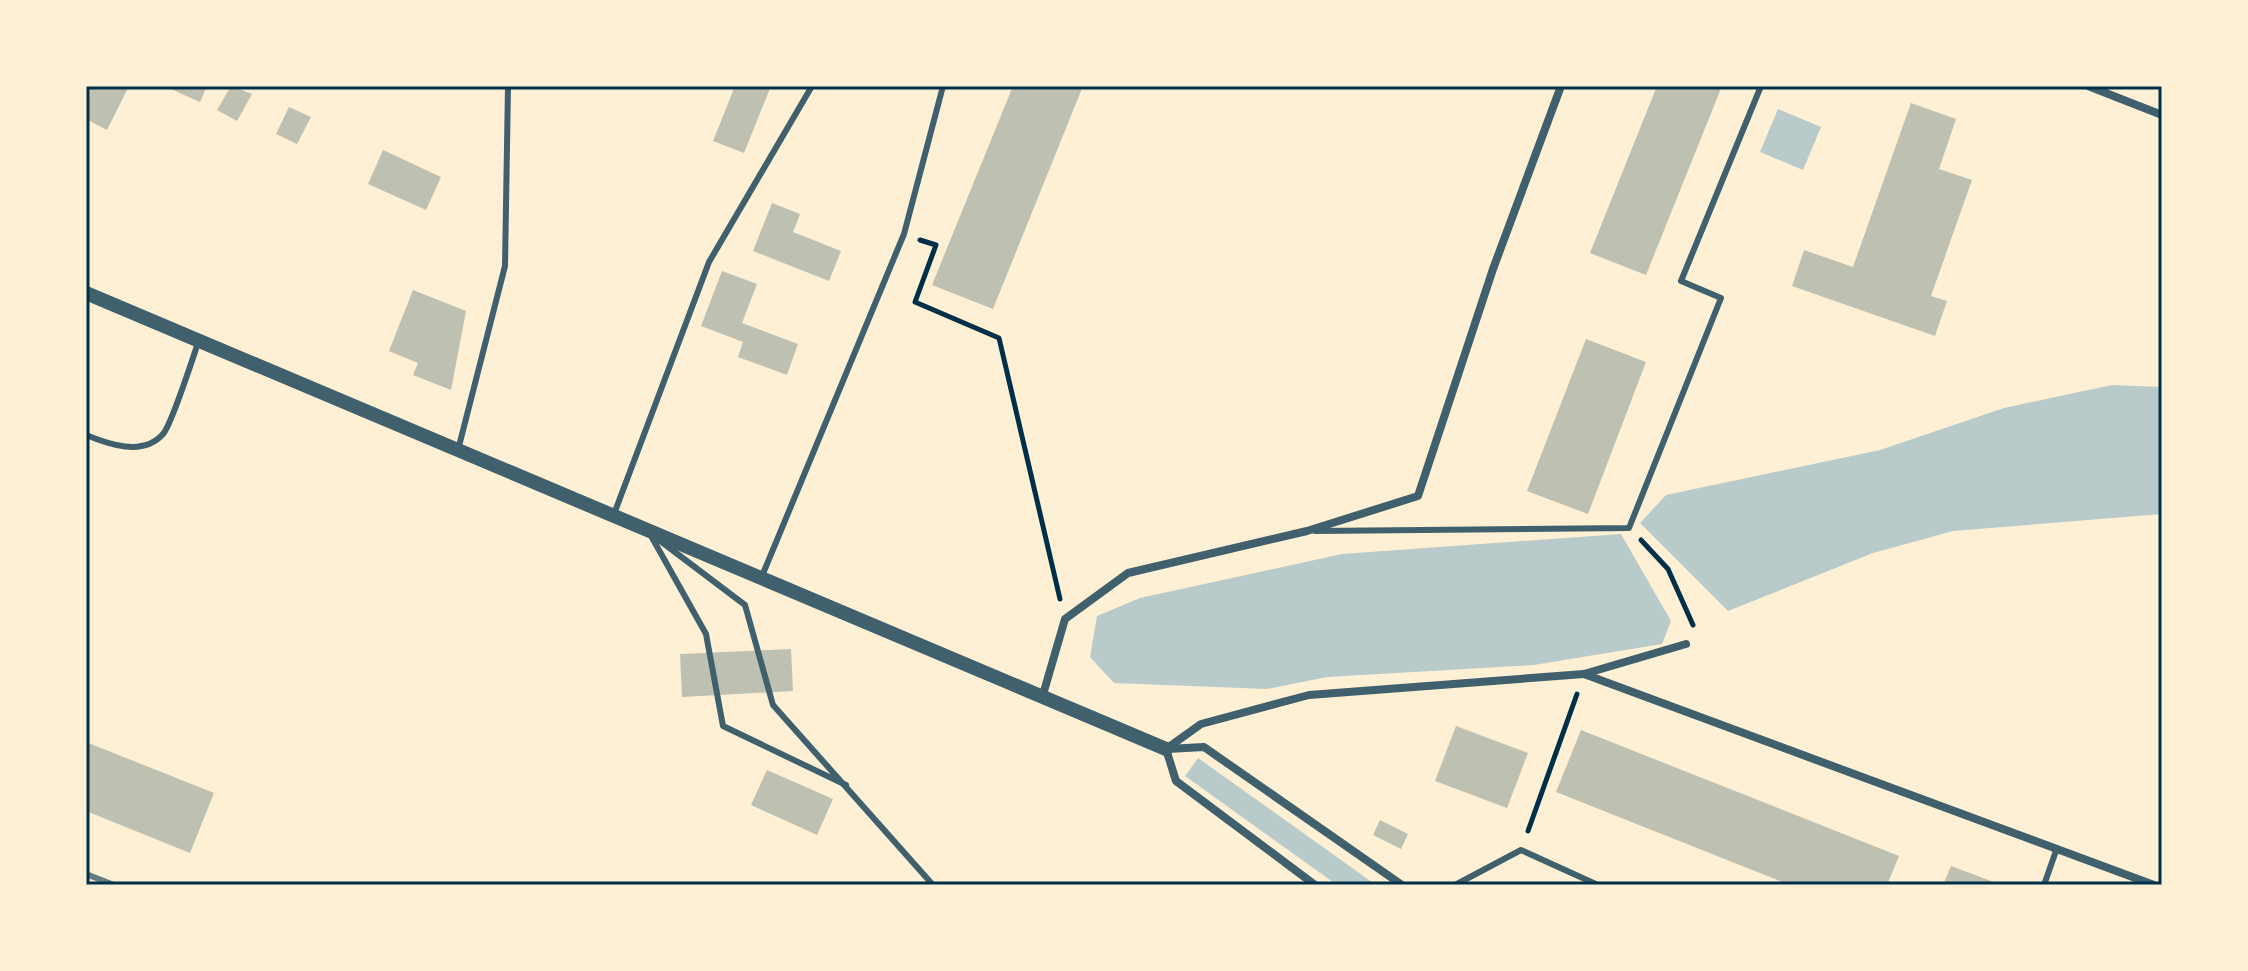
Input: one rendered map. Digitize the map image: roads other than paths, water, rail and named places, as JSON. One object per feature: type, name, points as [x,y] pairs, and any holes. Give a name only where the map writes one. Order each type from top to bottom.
[{"type":"street","points":[[1042,698],[1065,619],[1128,573],[1307,531],[1418,496],[1493,269],[1561,86]]},
{"type":"street","points":[[2088,86],[2162,115]]},
{"type":"street","points":[[86,293],[1166,749],[1204,747],[1402,885]]},
{"type":"street","points":[[1166,749],[1201,724],[1309,695],[1584,674],[1686,644]]},
{"type":"street","points":[[1584,674],[2154,885]]},
{"type":"street","points":[[1166,749],[1176,781],[1315,885]]},
{"type":"lane","points":[[458,450],[505,266],[508,86]]},
{"type":"lane","points":[[613,517],[709,262],[812,86]]},
{"type":"lane","points":[[760,580],[904,234],[942,89],[934,86]]},
{"type":"lane","points":[[1307,531],[1629,528],[1721,298],[1681,281],[1761,86]]},
{"type":"lane","points":[[86,435],[111,446],[142,447],[163,434],[199,340]]},
{"type":"lane","points":[[649,533],[706,634],[723,726],[846,785]]},
{"type":"lane","points":[[649,533],[745,605],[773,705],[933,885]]},
{"type":"lane","points":[[2044,885],[2057,848]]},
{"type":"lane","points":[[1455,885],[1521,850],[1598,885]]},
{"type":"railway","points":[[86,874],[114,885]]}]
